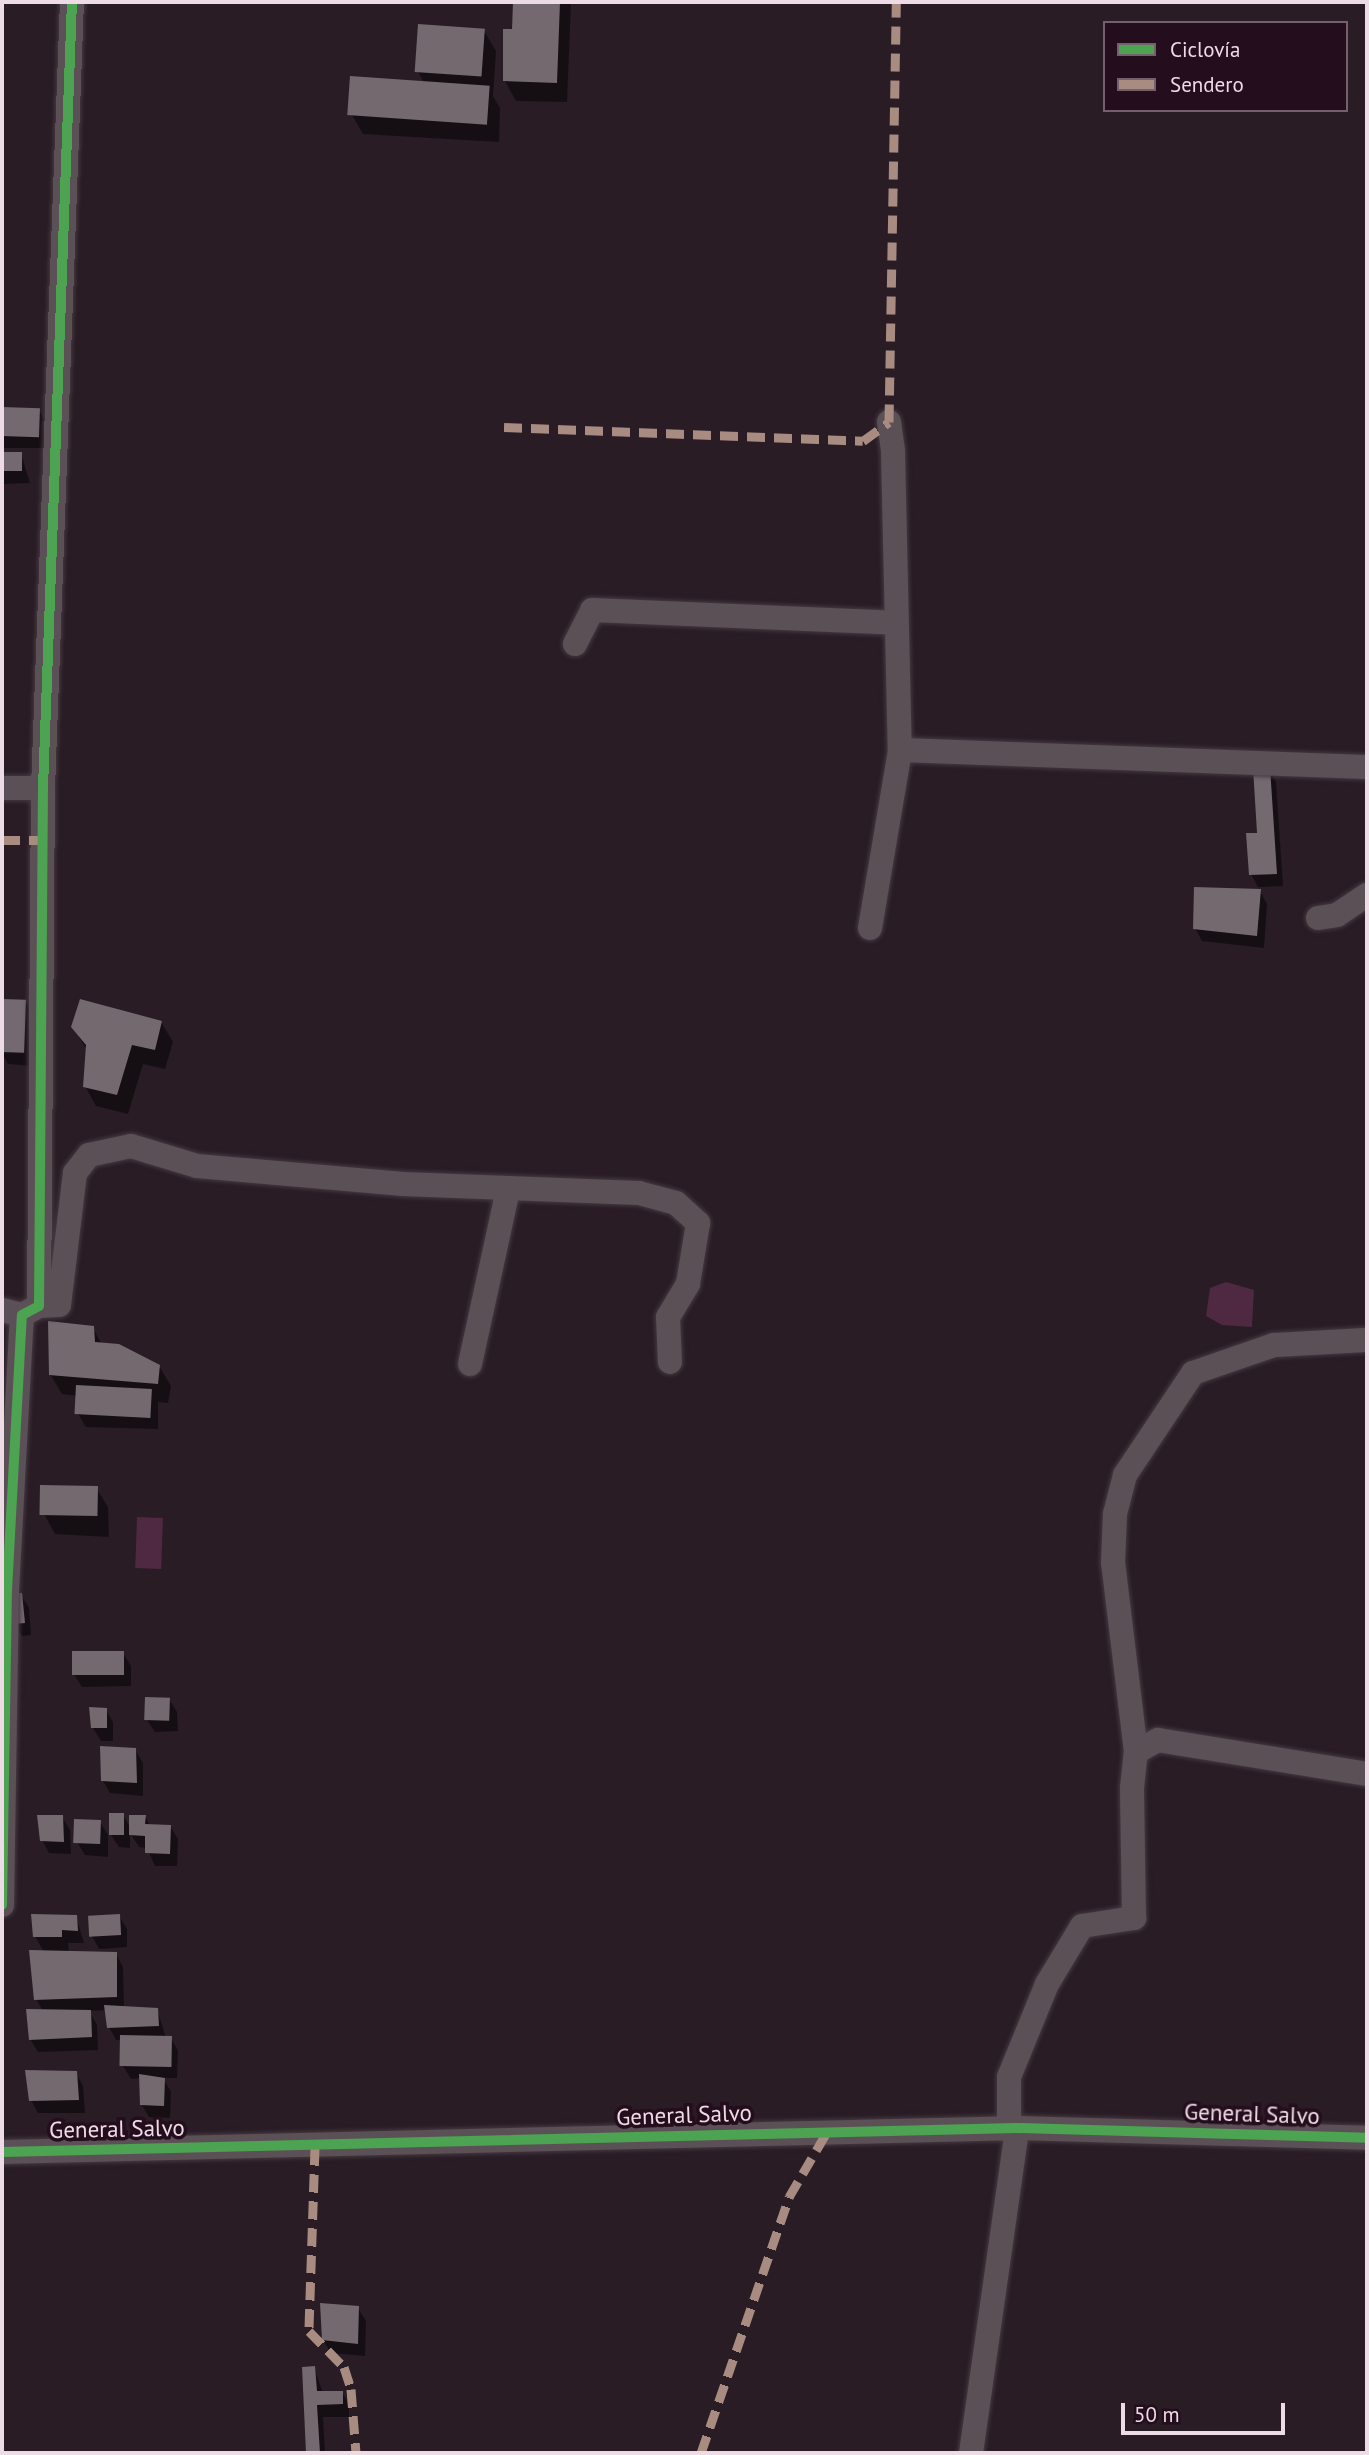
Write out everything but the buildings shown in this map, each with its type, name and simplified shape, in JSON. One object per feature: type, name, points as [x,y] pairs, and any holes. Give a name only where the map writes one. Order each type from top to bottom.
[{"type":"street","points":[[2,1905],[8,1590],[43,788],[72,2]]},
{"type":"street","points":[[870,928],[900,750],[893,452],[889,422]]},
{"type":"street","points":[[575,644],[592,610],[896,623]]},
{"type":"street","points":[[900,750],[1367,767]]},
{"type":"street","points":[[2,788],[43,788]]},
{"type":"street","points":[[1318,918],[1337,915],[1367,895]]},
{"type":"street","points":[[21,1310],[59,1305],[75,1173],[89,1155],[131,1146],[197,1166],[508,1189],[639,1193],[676,1203],[698,1223],[688,1284],[668,1317],[670,1362]]},
{"type":"street","points":[[470,1364],[508,1189]]},
{"type":"street","points":[[971,2453],[1013,2128],[1009,2077],[1047,1983],[1082,1927],[1134,1918],[1132,1788],[1136,1752],[1113,1563],[1115,1514],[1125,1475],[1192,1373],[1274,1345],[1367,1340]]},
{"type":"street","points":[[1136,1752],[1157,1740],[1367,1774]]},
{"type":"street","name":"General Salvo","points":[[2,2152],[1013,2128],[1367,2138]]},
{"type":"shaded area","points":[[1226,1282],[1254,1290],[1252,1327],[1222,1325],[1206,1316],[1210,1288]]},
{"type":"shaded area","points":[[137,1517],[163,1518],[161,1569],[135,1568]]},
{"type":"marked path","points":[[504,427],[863,441],[889,422],[896,2]]},
{"type":"marked path","points":[[2,840],[45,840]]},
{"type":"marked path","points":[[701,2453],[789,2197],[827,2132]]},
{"type":"marked path","points":[[315,2147],[309,2331],[344,2367],[351,2389],[356,2453]]},
{"type":"cycle path","points":[[2,1905],[7,1590],[22,1315],[39,1306],[43,788],[72,2]]},
{"type":"cycle path","points":[[2,2152],[1017,2128],[1367,2138]]}]
